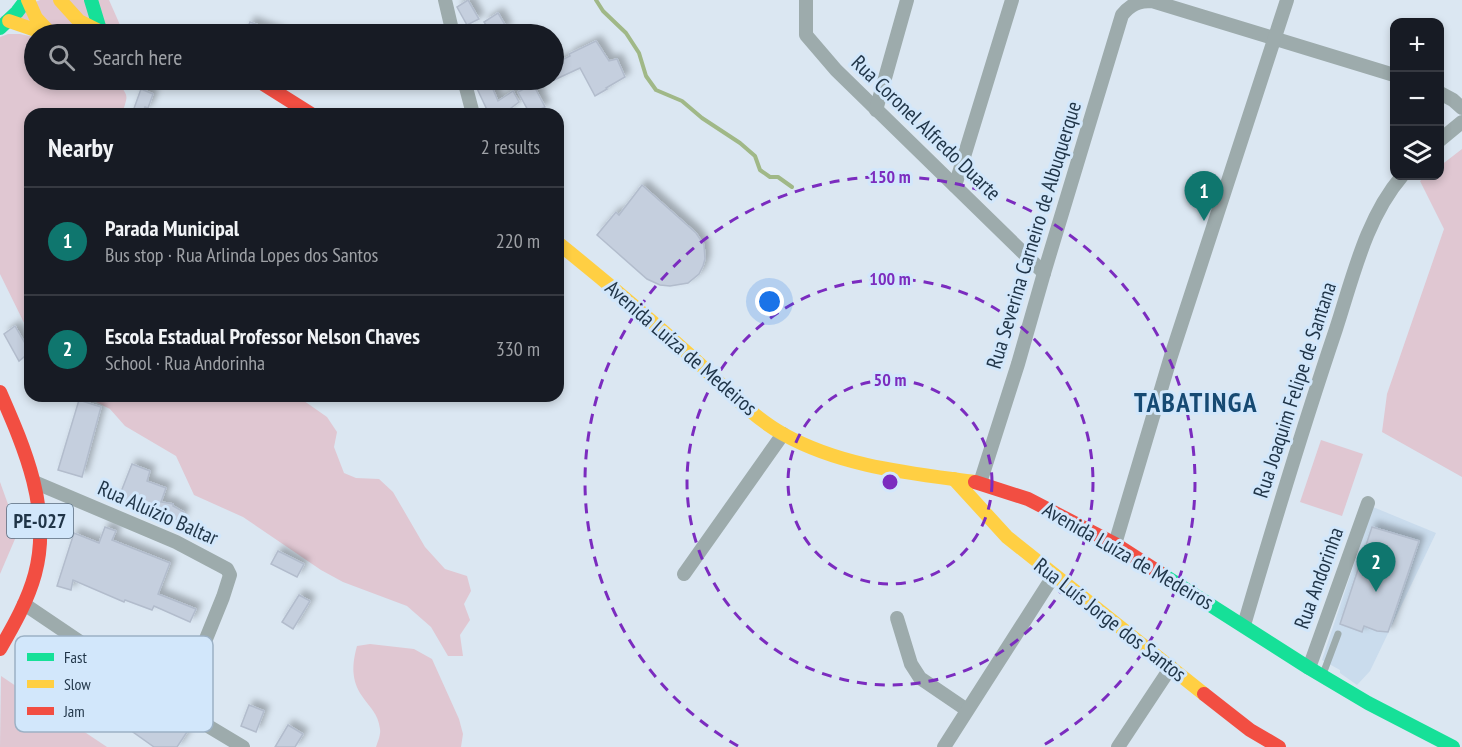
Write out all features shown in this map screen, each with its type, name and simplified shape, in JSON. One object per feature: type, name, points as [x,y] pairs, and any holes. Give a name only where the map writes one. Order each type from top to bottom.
[{"type":"street","points":[[2,18],[26,0],[41,24]]},
{"type":"street","points":[[60,0],[71,16],[82,24]]},
{"type":"street","points":[[91,0],[99,24]]},
{"type":"street","points":[[445,0],[451,24]]},
{"type":"street","name":"Rua Coronel Alfredo Duarte","points":[[806,0],[806,35],[836,70],[1044,273]]},
{"type":"street","points":[[876,110],[907,0]]},
{"type":"street","points":[[955,186],[1012,0]]},
{"type":"street","points":[[1115,544],[1171,356],[1287,0]]},
{"type":"street","name":"Rua Severina Carneiro de Albuquerque","points":[[980,483],[1018,364],[1122,15],[1134,4],[1152,2],[1273,39]]},
{"type":"street","points":[[2,18],[24,25]]},
{"type":"street","points":[[1273,39],[1390,74]]},
{"type":"street","points":[[273,90],[301,108]]},
{"type":"street","points":[[467,90],[471,108]]},
{"type":"street","points":[[1444,95],[1462,108]]},
{"type":"street","points":[[1444,137],[1462,122]]},
{"type":"street","name":"Rua Joaquim Felipe de Santana","points":[[1244,625],[1298,444],[1369,231],[1399,180]]},
{"type":"street","name":"Avenida Luíza de Medeiros","points":[[564,248],[639,309],[760,418],[783,434],[828,454],[881,469],[980,483],[1028,499],[1115,544],[1322,676],[1368,703],[1453,747]]},
{"type":"street","name":"PE-027","points":[[0,392],[34,482],[40,515],[41,543],[36,572],[24,604],[0,649]]},
{"type":"street","points":[[684,574],[783,434]]},
{"type":"street","name":"Rua Luís Jorge dos Santos","points":[[954,479],[1007,537],[1053,575],[1235,718],[1279,747]]},
{"type":"street","name":"Rua Aluízio Baltar","points":[[34,482],[176,542],[226,569],[230,575],[207,636]]},
{"type":"street","name":"Rua Andorinha","points":[[1309,668],[1368,503]]},
{"type":"street","points":[[944,747],[1053,575]]},
{"type":"street","points":[[24,604],[71,636]]},
{"type":"street","points":[[897,618],[911,664],[920,678],[967,710]]},
{"type":"street","points":[[1118,747],[1171,667]]},
{"type":"street","points":[[213,729],[243,747]]},
{"type":"lane","points":[[1322,676],[1338,634]]},
{"type":"shaded area","points":[[40,0],[109,0],[120,24],[24,26],[0,17]]},
{"type":"shaded area","points":[[8,34],[24,35],[24,90],[123,90],[126,96],[124,108],[24,108],[24,323],[0,274],[0,37]]},
{"type":"shaded area","points":[[1462,149],[1462,477],[1382,432],[1387,394],[1444,229],[1420,181],[1444,180],[1444,163]]},
{"type":"shaded area","points":[[96,402],[306,402],[327,417],[337,432],[334,447],[344,473],[356,478],[379,479],[393,492],[425,547],[445,569],[467,576],[471,591],[464,604],[470,620],[460,635],[463,656],[448,656],[431,627],[407,606],[343,582],[321,570],[243,517],[194,495],[176,456],[125,426],[110,409]]},
{"type":"shaded area","points":[[1321,440],[1363,454],[1342,516],[1300,502]]},
{"type":"shaded area","points":[[0,482],[18,532],[0,574]]},
{"type":"shaded area","points":[[1373,507],[1436,533],[1370,671],[1357,685],[1340,673],[1340,670],[1322,660]]},
{"type":"shaded area","points":[[370,644],[414,649],[432,659],[459,719],[463,734],[461,747],[376,747],[380,733],[379,723],[358,690],[354,672],[357,646]]},
{"type":"shaded area","points":[[1,676],[15,685],[15,732],[85,732],[107,747],[0,747]]},
{"type":"building","points":[[468,0],[479,19],[466,24],[457,7]]},
{"type":"building","points":[[498,13],[505,24],[485,24],[484,22]]},
{"type":"building","points":[[596,41],[609,61],[617,59],[625,77],[595,96],[580,68],[564,75],[564,59],[570,56],[569,54]]},
{"type":"building","points":[[141,90],[153,94],[148,108],[134,108]]},
{"type":"building","points":[[478,90],[493,90],[498,101],[513,91],[519,102],[511,108],[486,108]]},
{"type":"building","points":[[536,90],[545,107],[527,108],[518,92]]},
{"type":"building","points":[[642,185],[696,233],[704,245],[703,266],[699,274],[688,283],[670,286],[660,285],[647,279],[597,235],[616,212],[619,215]]},
{"type":"building","points":[[15,326],[24,342],[24,357],[19,361],[4,334]]},
{"type":"building","points":[[78,402],[101,407],[82,477],[58,470]]},
{"type":"building","points":[[132,464],[150,471],[147,481],[166,488],[161,502],[173,504],[184,512],[180,521],[158,512],[117,502]]},
{"type":"building","points":[[105,527],[116,531],[112,540],[170,563],[158,594],[196,609],[190,622],[154,606],[152,610],[125,600],[124,602],[73,580],[71,590],[57,586],[74,533],[99,543]]},
{"type":"building","points":[[1372,527],[1419,541],[1388,632],[1364,626],[1362,632],[1340,624]]},
{"type":"building","points":[[278,551],[304,564],[297,577],[271,564]]},
{"type":"building","points":[[299,595],[310,601],[293,629],[282,622]]},
{"type":"building","points":[[249,705],[264,711],[256,732],[241,726]]},
{"type":"building","points":[[288,725],[303,734],[295,747],[275,747]]},
{"type":"building","points":[[133,732],[187,732],[177,747],[154,747]]},
{"type":"waterway","points":[[596,0],[603,11],[626,33],[639,53],[646,76],[656,90],[682,101],[755,156],[760,170],[770,177],[778,177],[792,187]]},
{"type":"traffic: fast","points":[[0,28],[26,0]]},
{"type":"traffic: fast","points":[[91,0],[98,24]]},
{"type":"traffic: fast","points":[[1160,573],[1309,668],[1368,703],[1453,747]]},
{"type":"traffic: slow","points":[[28,0],[36,18],[42,24]]},
{"type":"traffic: slow","points":[[60,0],[79,21],[85,24]]},
{"type":"traffic: slow","points":[[9,21],[24,26]]},
{"type":"traffic: slow","points":[[564,248],[660,328],[747,408],[783,434],[829,454],[853,461],[901,472],[975,482]]},
{"type":"traffic: slow","points":[[954,479],[1007,537],[1204,694]]},
{"type":"traffic: jam","points":[[273,90],[301,108]]},
{"type":"traffic: jam","points":[[0,392],[27,458],[38,504],[40,527],[39,550],[32,584],[0,649]]},
{"type":"traffic: jam","points":[[975,482],[1028,499],[1115,544],[1160,573]]},
{"type":"traffic: jam","points":[[1204,694],[1250,730],[1279,747]]},
{"type":"place","name":"Parada Municipal","points":[[1204,221]]},
{"type":"place","name":"Escola Estadual Professor Nelson Chaves","points":[[1376,592]]},
{"type":"district","name":"TABATINGA","points":[[1196,403]]}]
